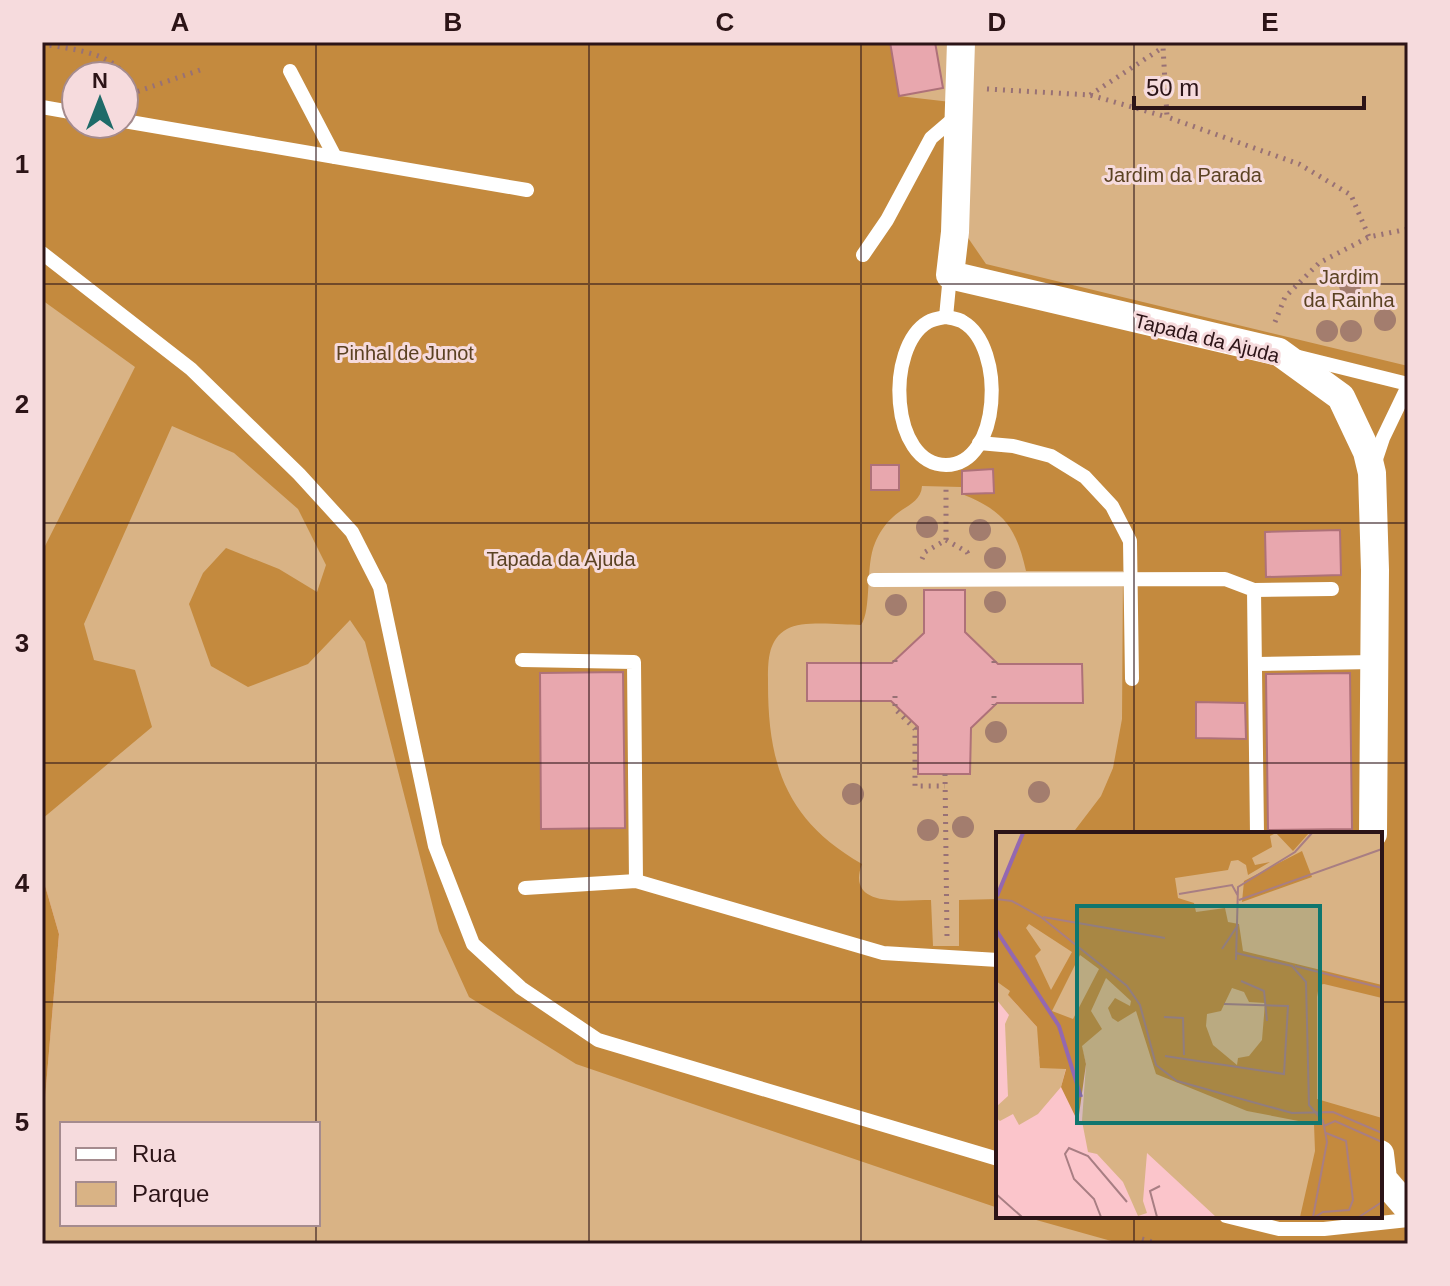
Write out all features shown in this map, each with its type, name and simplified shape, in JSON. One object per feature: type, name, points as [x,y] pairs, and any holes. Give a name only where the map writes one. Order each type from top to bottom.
[{"type":"street","points":[[950,275],[955,232],[961,42]]},
{"type":"street","name":"Tapada da Ajuda","points":[[950,275],[1271,350],[1341,397],[1367,452],[1372,473],[1373,832]]},
{"type":"street","points":[[1382,1171],[1383,1179],[1408,1208]]},
{"type":"lane","points":[[290,71],[335,157]]},
{"type":"lane","points":[[863,255],[887,220],[931,138],[959,114]]},
{"type":"lane","points":[[140,124],[527,190]]},
{"type":"lane","points":[[42,253],[191,369],[299,474],[352,532],[380,587],[435,846],[473,944],[521,988],[598,1040],[996,1158]]},
{"type":"lane","points":[[946,317],[950,275]]},
{"type":"lane","points":[[946,317],[964,322],[979,339],[990,363],[993,391],[990,419],[979,443],[964,459],[946,465],[927,459],[912,443],[902,419],[898,391],[902,363],[912,339],[927,322],[946,317]]},
{"type":"lane","points":[[1271,350],[1408,385],[1383,438],[1372,473]]},
{"type":"lane","points":[[979,443],[1013,446],[1051,456],[1085,477],[1112,506],[1130,541],[1132,679]]},
{"type":"lane","points":[[874,580],[1225,579],[1254,590],[1332,589]]},
{"type":"lane","points":[[1254,590],[1257,832]]},
{"type":"lane","points":[[522,660],[634,662],[636,881]]},
{"type":"lane","points":[[1257,664],[1374,662]]},
{"type":"lane","points":[[525,888],[636,881],[883,953],[996,960]]},
{"type":"lane","points":[[1234,1218],[1279,1229],[1324,1229],[1408,1220]]},
{"type":"path","points":[[42,44],[102,55],[108,60]]},
{"type":"path","points":[[1090,95],[1165,45]]},
{"type":"path","points":[[1165,45],[1167,117]]},
{"type":"path","points":[[140,91],[203,69]]},
{"type":"path","points":[[994,89],[1090,95],[1167,117],[1299,164],[1351,195],[1369,237]]},
{"type":"path","points":[[1271,350],[1285,297],[1319,263],[1369,237],[1408,229]]},
{"type":"path","points":[[918,580],[925,552],[946,540],[946,465]]},
{"type":"path","points":[[895,660],[895,668]]},
{"type":"path","points":[[994,661],[994,669]]},
{"type":"path","points":[[895,696],[895,709],[915,729],[915,786],[945,786]]},
{"type":"path","points":[[994,696],[994,705]]},
{"type":"path","points":[[945,774],[947,956]]},
{"type":"path","points":[[1142,1239],[1159,1244]]},
{"type":"green space","name":"Tapada da Ajuda","points":[[42,42],[1408,42],[1408,1244],[42,1244],[42,1134],[59,934],[42,875]]},
{"type":"green space","name":"Tapada da Ajuda","points":[[42,42],[890,42],[899,96],[968,104],[964,232],[986,264],[1408,366],[1408,1244],[1122,1244],[1029,1218],[1382,1218],[1382,832],[1074,832],[1101,796],[1113,768],[1122,719],[1123,571],[1026,571],[1018,543],[1006,522],[988,507],[962,494],[961,487],[922,486],[919,496],[882,529],[872,552],[866,609],[861,625],[802,625],[780,634],[772,646],[769,660],[769,714],[778,766],[787,789],[799,810],[816,829],[862,864],[859,878],[862,889],[880,899],[931,900],[933,946],[959,946],[959,900],[996,899],[996,1207],[576,1064],[469,997],[439,931],[365,642],[350,620],[308,664],[248,687],[211,666],[189,604],[203,573],[226,548],[279,569],[317,592],[326,565],[298,509],[234,453],[172,426],[84,624],[94,660],[135,670],[152,727],[42,819],[42,552],[135,367],[42,300]]},
{"type":"green space","points":[[42,875],[59,934],[42,1134]]},
{"type":"building","points":[[890,42],[935,42],[943,88],[899,96]]},
{"type":"building","points":[[871,465],[899,465],[899,490],[871,490]]},
{"type":"building","points":[[993,469],[994,493],[962,494],[962,471]]},
{"type":"building","points":[[1340,530],[1341,575],[1266,577],[1265,532]]},
{"type":"building","points":[[924,590],[965,590],[965,632],[998,664],[1082,664],[1083,703],[997,703],[971,728],[970,774],[918,774],[918,727],[891,701],[807,701],[807,663],[892,663],[924,633]]},
{"type":"building","points":[[623,672],[625,828],[541,829],[540,673]]},
{"type":"building","points":[[1350,673],[1352,829],[1268,830],[1266,674]]},
{"type":"building","points":[[1196,702],[1245,703],[1246,739],[1196,738]]},
{"type":"park label","name":"Jardim da Parada","points":[[1183,175]]},
{"type":"park label","name":"Jardim da Rainha","points":[[1349,288]]},
{"type":"park label","name":"Pinhal de Junot","points":[[405,353]]}]
